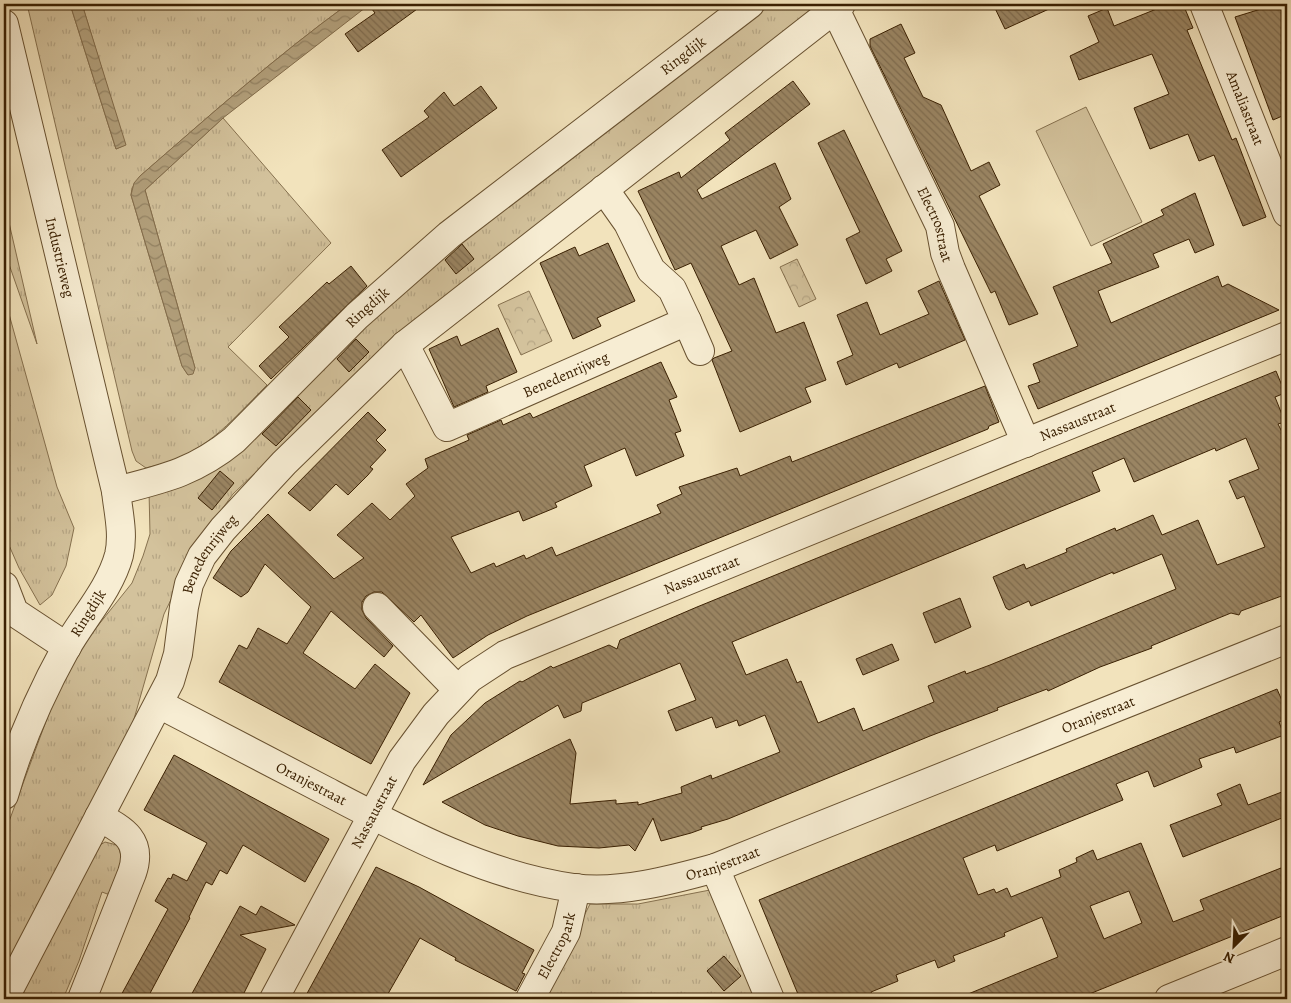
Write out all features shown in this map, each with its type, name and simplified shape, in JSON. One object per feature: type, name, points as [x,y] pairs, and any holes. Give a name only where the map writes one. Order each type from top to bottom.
[{"type":"street","name":"Ringdijk","points":[[4,795],[14,760],[38,702],[67,647],[102,590],[120,553],[121,528],[116,490],[184,473],[213,458],[234,440],[357,316],[449,235],[750,4]]},
{"type":"street","name":"Amaliastraat","points":[[1204,4],[1287,213]]},
{"type":"street","name":"Benedenrijweg","points":[[4,999],[159,704],[170,680],[178,654],[189,584],[202,556],[223,529],[284,463],[404,345],[838,6]]},
{"type":"street","name":"Electrostraat","points":[[838,6],[940,226],[945,253],[951,269],[1026,443]]},
{"type":"street","name":"Industrieweg","points":[[4,24],[116,490]]},
{"type":"street","points":[[604,189],[628,223],[651,270],[672,289],[700,351]]},
{"type":"street","name":"Benedenrijweg","points":[[404,345],[446,427],[687,321]]},
{"type":"street","name":"Nassaustraat","points":[[274,999],[402,760],[436,714],[470,678],[505,656],[1287,336]]},
{"type":"street","name":"Ringdijk","points":[[4,586],[14,612],[67,647]]},
{"type":"street","points":[[377,607],[458,690]]},
{"type":"street","name":"Oranjestraat","points":[[159,704],[373,816],[467,859],[527,879],[576,888],[625,888],[674,880],[715,868],[1287,639]]},
{"type":"street","points":[[82,999],[136,859],[135,850],[127,833],[99,817]]},
{"type":"street","points":[[715,868],[770,999]]},
{"type":"street","name":"Electropark","points":[[530,999],[566,932],[576,888]]},
{"type":"street","points":[[1182,997],[1287,951]]},
{"type":"green space","points":[[27,4],[70,4],[116,149],[125,145],[82,4],[348,4],[242,88],[140,176],[132,188],[131,195],[182,366],[188,375],[195,368],[145,190],[223,118],[331,243],[228,347],[267,385],[226,426],[199,447],[184,455],[146,468],[136,461],[132,451]]},
{"type":"green space","points":[[763,4],[827,4],[302,428],[233,494],[201,538],[164,614],[128,740],[4,983],[4,835],[52,705],[84,643],[132,583],[150,534],[149,490],[185,482],[418,275]]},
{"type":"green space","points":[[1086,107],[1142,222],[1091,246],[1036,131]]},
{"type":"green space","points":[[4,201],[37,344],[4,250]]},
{"type":"green space","points":[[797,259],[816,299],[799,307],[780,267]]},
{"type":"green space","points":[[529,291],[552,341],[521,355],[498,305]]},
{"type":"green space","points":[[4,296],[57,487],[74,528],[66,566],[52,595],[40,605],[19,568],[4,534]]},
{"type":"green space","points":[[105,842],[117,845],[120,851],[119,870],[110,895],[102,892],[79,961],[63,999],[18,999],[100,845]]},
{"type":"green space","points":[[710,890],[758,999],[542,999],[590,904],[638,904]]},
{"type":"water","points":[[70,4],[82,4],[126,145],[116,149]]},
{"type":"water","points":[[348,4],[370,4],[223,118],[145,190],[195,368],[193,374],[188,375],[182,366],[131,195],[134,183],[242,88]]},
{"type":"building","points":[[368,4],[424,4],[358,52],[345,34],[375,13]]},
{"type":"building","points":[[993,4],[1060,4],[1005,29]]},
{"type":"building","points":[[1169,4],[1183,4],[1193,28],[1187,30],[1232,140],[1236,138],[1266,217],[1243,226],[1214,155],[1199,161],[1188,134],[1150,149],[1134,108],[1169,94],[1152,54],[1079,80],[1070,56],[1099,42],[1088,16],[1107,8],[1114,26]]},
{"type":"building","points":[[1277,4],[1287,4],[1287,114],[1273,120],[1235,17]]},
{"type":"building","points":[[901,24],[915,53],[904,58],[923,97],[941,105],[971,171],[989,162],[1000,185],[979,196],[1038,314],[1009,325],[995,291],[991,293],[870,46],[870,39]]},
{"type":"building","points":[[793,81],[810,104],[697,190],[702,199],[775,163],[791,199],[779,207],[798,245],[770,259],[756,230],[721,246],[739,285],[754,278],[776,333],[804,322],[826,380],[805,388],[811,402],[740,432],[712,360],[732,351],[691,263],[675,270],[638,191],[679,172],[681,178],[730,140],[725,133]]},
{"type":"building","points":[[481,86],[497,108],[401,177],[382,150],[429,117],[424,111],[444,92],[454,106]]},
{"type":"building","points":[[844,130],[902,251],[886,259],[892,271],[866,284],[846,239],[860,232],[818,143]]},
{"type":"building","points":[[1195,193],[1214,245],[1195,253],[1189,239],[1153,254],[1159,267],[1098,291],[1111,323],[1218,276],[1222,287],[1228,284],[1279,310],[1038,409],[1028,386],[1040,382],[1033,364],[1078,346],[1053,287],[1112,263],[1103,244],[1164,215],[1161,210]]},
{"type":"building","points":[[608,243],[635,301],[597,318],[601,326],[573,339],[540,263],[575,247],[579,256]]},
{"type":"building","points":[[462,244],[474,259],[456,274],[445,260]]},
{"type":"building","points":[[351,266],[367,286],[271,379],[259,366],[289,337],[279,327],[327,282],[329,284]]},
{"type":"building","points":[[939,281],[965,340],[899,368],[897,363],[846,385],[837,362],[853,355],[837,315],[867,302],[880,335],[929,314],[918,291]]},
{"type":"building","points":[[498,328],[517,372],[486,386],[488,392],[454,407],[429,349],[457,336],[461,346]]},
{"type":"building","points":[[356,339],[369,352],[349,372],[337,359]]},
{"type":"building","points":[[661,362],[677,397],[669,400],[681,431],[675,433],[684,456],[636,476],[625,448],[584,466],[592,486],[555,503],[557,507],[523,521],[519,511],[451,537],[471,573],[494,563],[496,567],[524,555],[526,559],[552,547],[556,556],[661,513],[657,505],[682,494],[679,487],[737,468],[740,476],[790,456],[792,462],[985,386],[999,422],[989,426],[988,429],[527,616],[488,635],[453,658],[421,615],[414,622],[382,592],[374,592],[366,596],[362,602],[362,610],[366,618],[393,646],[384,657],[331,611],[303,653],[355,689],[375,664],[410,693],[371,764],[219,682],[239,645],[247,649],[258,628],[287,644],[311,607],[265,564],[248,592],[241,597],[213,578],[231,551],[268,514],[334,579],[364,558],[337,535],[372,503],[390,520],[415,496],[406,484],[428,468],[425,459],[469,440],[467,435],[501,420],[503,425],[530,413],[533,418]]},
{"type":"building","points":[[1276,371],[1285,393],[1275,397],[1285,422],[1278,424],[1287,442],[1287,594],[1241,611],[1239,615],[1231,613],[1151,646],[1152,648],[1100,667],[1048,691],[1047,689],[997,708],[998,710],[728,819],[701,827],[702,829],[691,833],[661,841],[653,818],[635,851],[629,845],[599,848],[558,846],[518,836],[485,825],[442,802],[570,739],[576,753],[570,804],[616,800],[616,804],[638,802],[638,805],[682,793],[681,787],[711,775],[712,779],[780,752],[765,715],[739,726],[737,720],[716,728],[712,717],[676,731],[668,711],[696,700],[680,663],[582,703],[581,711],[564,718],[558,705],[423,785],[451,735],[485,703],[520,681],[522,682],[551,666],[553,668],[609,645],[617,649],[620,640]],"holes":[[[1246,438],[1259,469],[1229,481],[1237,499],[1244,496],[1265,547],[1217,565],[1198,520],[1162,535],[1153,515],[1116,531],[1115,528],[1066,549],[1067,552],[1026,569],[1024,564],[993,577],[1006,608],[1009,610],[1029,601],[1031,606],[1162,554],[1176,589],[990,665],[966,674],[965,671],[928,686],[934,702],[863,731],[854,708],[818,723],[801,681],[797,683],[787,659],[746,675],[732,642],[1100,491],[1092,472],[1124,458],[1134,482],[1215,448],[1216,451]]]},
{"type":"building","points":[[298,397],[311,410],[276,446],[262,434]]},
{"type":"building","points":[[368,412],[386,430],[376,440],[386,450],[370,467],[373,469],[368,475],[348,495],[336,484],[310,511],[288,493]]},
{"type":"building","points":[[220,471],[234,483],[212,510],[198,498]]},
{"type":"building","points":[[960,598],[971,627],[935,643],[923,613]]},
{"type":"building","points":[[892,644],[899,660],[863,675],[856,659]]},
{"type":"building","points":[[1277,689],[1287,712],[1287,718],[1279,722],[1284,735],[1236,753],[1234,747],[1199,759],[1202,767],[1154,787],[1148,771],[1116,784],[1123,800],[997,851],[995,845],[963,858],[978,895],[994,889],[996,893],[1007,888],[1011,897],[1061,877],[1059,870],[1077,862],[1076,858],[1093,850],[1097,860],[1141,843],[1173,922],[1204,910],[1200,900],[1281,868],[1287,882],[1287,914],[1077,999],[956,999],[1058,957],[1042,917],[1004,933],[1005,936],[953,956],[955,961],[938,968],[935,960],[896,975],[898,981],[871,992],[874,999],[800,999],[759,900]],"holes":[[[1129,891],[1142,923],[1104,939],[1090,906]]]},
{"type":"building","points":[[174,755],[329,839],[305,882],[243,845],[227,874],[220,870],[212,885],[206,882],[190,918],[147,999],[119,999],[168,909],[155,901],[168,878],[171,879],[173,874],[187,881],[207,843],[144,810]]},
{"type":"building","points":[[1240,784],[1248,805],[1287,790],[1287,816],[1183,857],[1170,825],[1222,805],[1217,794]]},
{"type":"building","points":[[376,867],[419,887],[534,950],[522,973],[525,974],[516,991],[455,960],[456,958],[420,938],[385,999],[304,999]]},
{"type":"building","points":[[240,906],[256,915],[261,906],[295,925],[240,935],[266,949],[241,999],[189,999]]},
{"type":"building","points":[[724,956],[741,976],[724,991],[707,971]]}]
